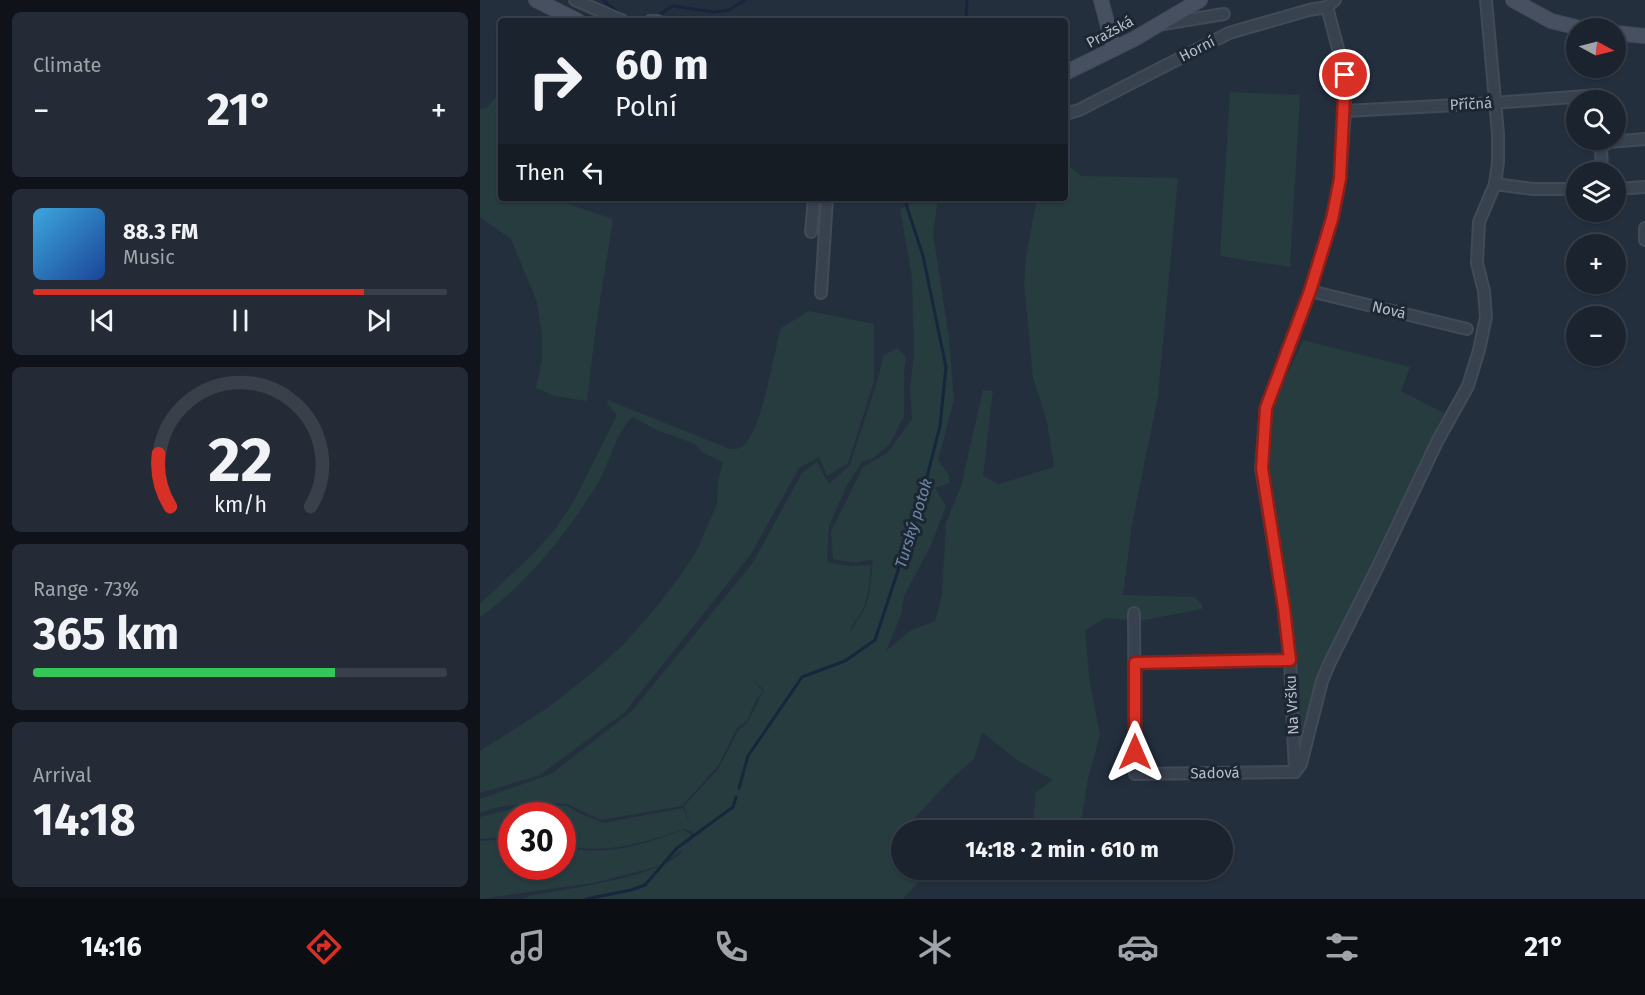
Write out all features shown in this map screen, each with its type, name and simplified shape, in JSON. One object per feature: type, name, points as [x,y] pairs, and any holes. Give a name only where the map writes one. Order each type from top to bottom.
[{"type":"main road","points":[[536,0],[572,18]]},
{"type":"main road","points":[[1101,0],[1114,49]]},
{"type":"main road","name":"Pražská","points":[[1068,72],[1114,49],[1200,0]]},
{"type":"main road","points":[[1513,0],[1551,21],[1566,25]]},
{"type":"main road","points":[[1626,34],[1645,36]]},
{"type":"street","points":[[575,0],[615,18]]},
{"type":"street","points":[[1295,772],[1301,764],[1322,681],[1342,635],[1378,566],[1438,440],[1468,386],[1486,317],[1484,291],[1477,262],[1479,222],[1495,184],[1498,134],[1486,0]]},
{"type":"street","name":"Na Vršku","points":[[1295,772],[1290,660],[1262,468],[1266,408],[1310,291],[1332,219],[1340,179],[1345,111],[1343,64],[1331,3]]},
{"type":"street","name":"Horní","points":[[1068,113],[1079,110],[1229,33],[1331,3]]},
{"type":"street","points":[[1159,24],[1224,14]]},
{"type":"street","name":"Příčná","points":[[1345,111],[1566,97]]},
{"type":"street","points":[[1601,162],[1600,147],[1609,142],[1645,139]]},
{"type":"street","points":[[1495,184],[1533,189],[1566,189]]},
{"type":"street","points":[[1626,188],[1645,187]]},
{"type":"street","points":[[811,232],[814,201]]},
{"type":"street","points":[[821,293],[827,201]]},
{"type":"street","points":[[1645,228],[1645,240]]},
{"type":"street","name":"Nová","points":[[1310,291],[1467,329]]},
{"type":"street","points":[[1134,613],[1135,663],[1290,660]]},
{"type":"street","name":"Sadová","points":[[1135,663],[1135,774],[1295,772]]},
{"type":"green space","points":[[1230,92],[1300,95],[1290,267],[1220,256]]},
{"type":"green space","points":[[498,94],[498,201],[570,201],[568,204],[613,219],[587,401],[554,396],[536,388],[542,359],[542,335],[537,302],[511,239],[480,217],[480,109],[487,108]]},
{"type":"green space","points":[[1068,165],[1081,176],[1178,178],[1158,396],[1132,525],[1123,595],[1195,597],[1202,604],[1202,609],[1139,621],[1105,618],[1085,630],[1089,677],[1100,735],[1088,778],[1082,820],[1033,820],[1036,792],[1053,780],[1017,760],[982,732],[974,759],[951,779],[913,820],[891,820],[891,880],[919,881],[903,899],[523,899],[613,880],[660,866],[593,883],[480,899],[480,841],[498,840],[498,880],[576,880],[576,849],[595,851],[624,848],[683,830],[691,834],[685,847],[693,835],[692,832],[684,829],[624,846],[594,849],[576,847],[576,811],[604,823],[683,808],[690,823],[684,806],[719,768],[738,731],[748,722],[764,690],[750,677],[763,691],[756,700],[747,721],[737,728],[718,766],[682,806],[601,820],[576,808],[576,802],[498,802],[498,807],[480,813],[480,799],[551,774],[631,712],[752,564],[802,473],[817,462],[829,484],[850,465],[883,356],[897,348],[906,357],[904,416],[890,444],[873,458],[862,462],[847,485],[829,526],[827,562],[849,566],[871,565],[865,604],[850,633],[867,602],[873,559],[855,563],[833,559],[831,532],[863,467],[887,453],[912,419],[910,388],[914,354],[912,277],[900,209],[915,201],[938,201],[933,233],[949,338],[954,400],[938,460],[949,475],[949,483],[935,488],[946,506],[931,545],[904,596],[901,615],[886,651],[910,631],[935,621],[942,595],[946,523],[961,486],[983,390],[993,391],[983,476],[999,484],[1054,467],[1047,422],[1033,377],[1024,285],[1026,257],[1036,201],[1068,201]],"holes":[[[683,849],[674,859],[660,866]]]},
{"type":"green space","points":[[809,311],[874,324],[874,382],[848,463],[827,476],[819,457],[799,468],[751,554],[625,712],[540,775],[480,793],[480,751],[546,709],[624,644],[683,572],[697,550],[717,504],[718,481],[723,462],[703,453],[695,444],[657,430],[632,417],[616,441],[596,486],[572,523],[530,574],[480,617],[480,604],[536,551],[556,528],[574,501],[617,415],[607,404],[608,400],[730,449],[740,448],[750,437],[762,408],[781,328]]},
{"type":"green space","points":[[1303,340],[1410,367],[1401,391],[1444,413],[1322,664],[1301,745],[1297,749],[1285,589],[1269,463],[1271,410]]},
{"type":"green space","points":[[498,812],[498,837],[480,839],[480,817]]},
{"type":"waterway","points":[[603,0],[620,14]]},
{"type":"waterway","points":[[656,17],[672,6],[714,12],[729,10],[745,0]]},
{"type":"waterway","name":"Turský potok","points":[[966,18],[967,0]]},
{"type":"waterway","name":"Turský potok","points":[[739,788],[748,756],[802,677],[845,661],[875,640],[920,504],[940,426],[946,367],[923,256],[905,201]]},
{"type":"waterway","name":"Turský potok","points":[[586,899],[645,885],[677,848],[733,807],[736,797]]},
{"type":"route","points":[[1135,752],[1135,663],[1290,660],[1262,468],[1266,408],[1310,291],[1332,219],[1340,179],[1345,75]]}]
